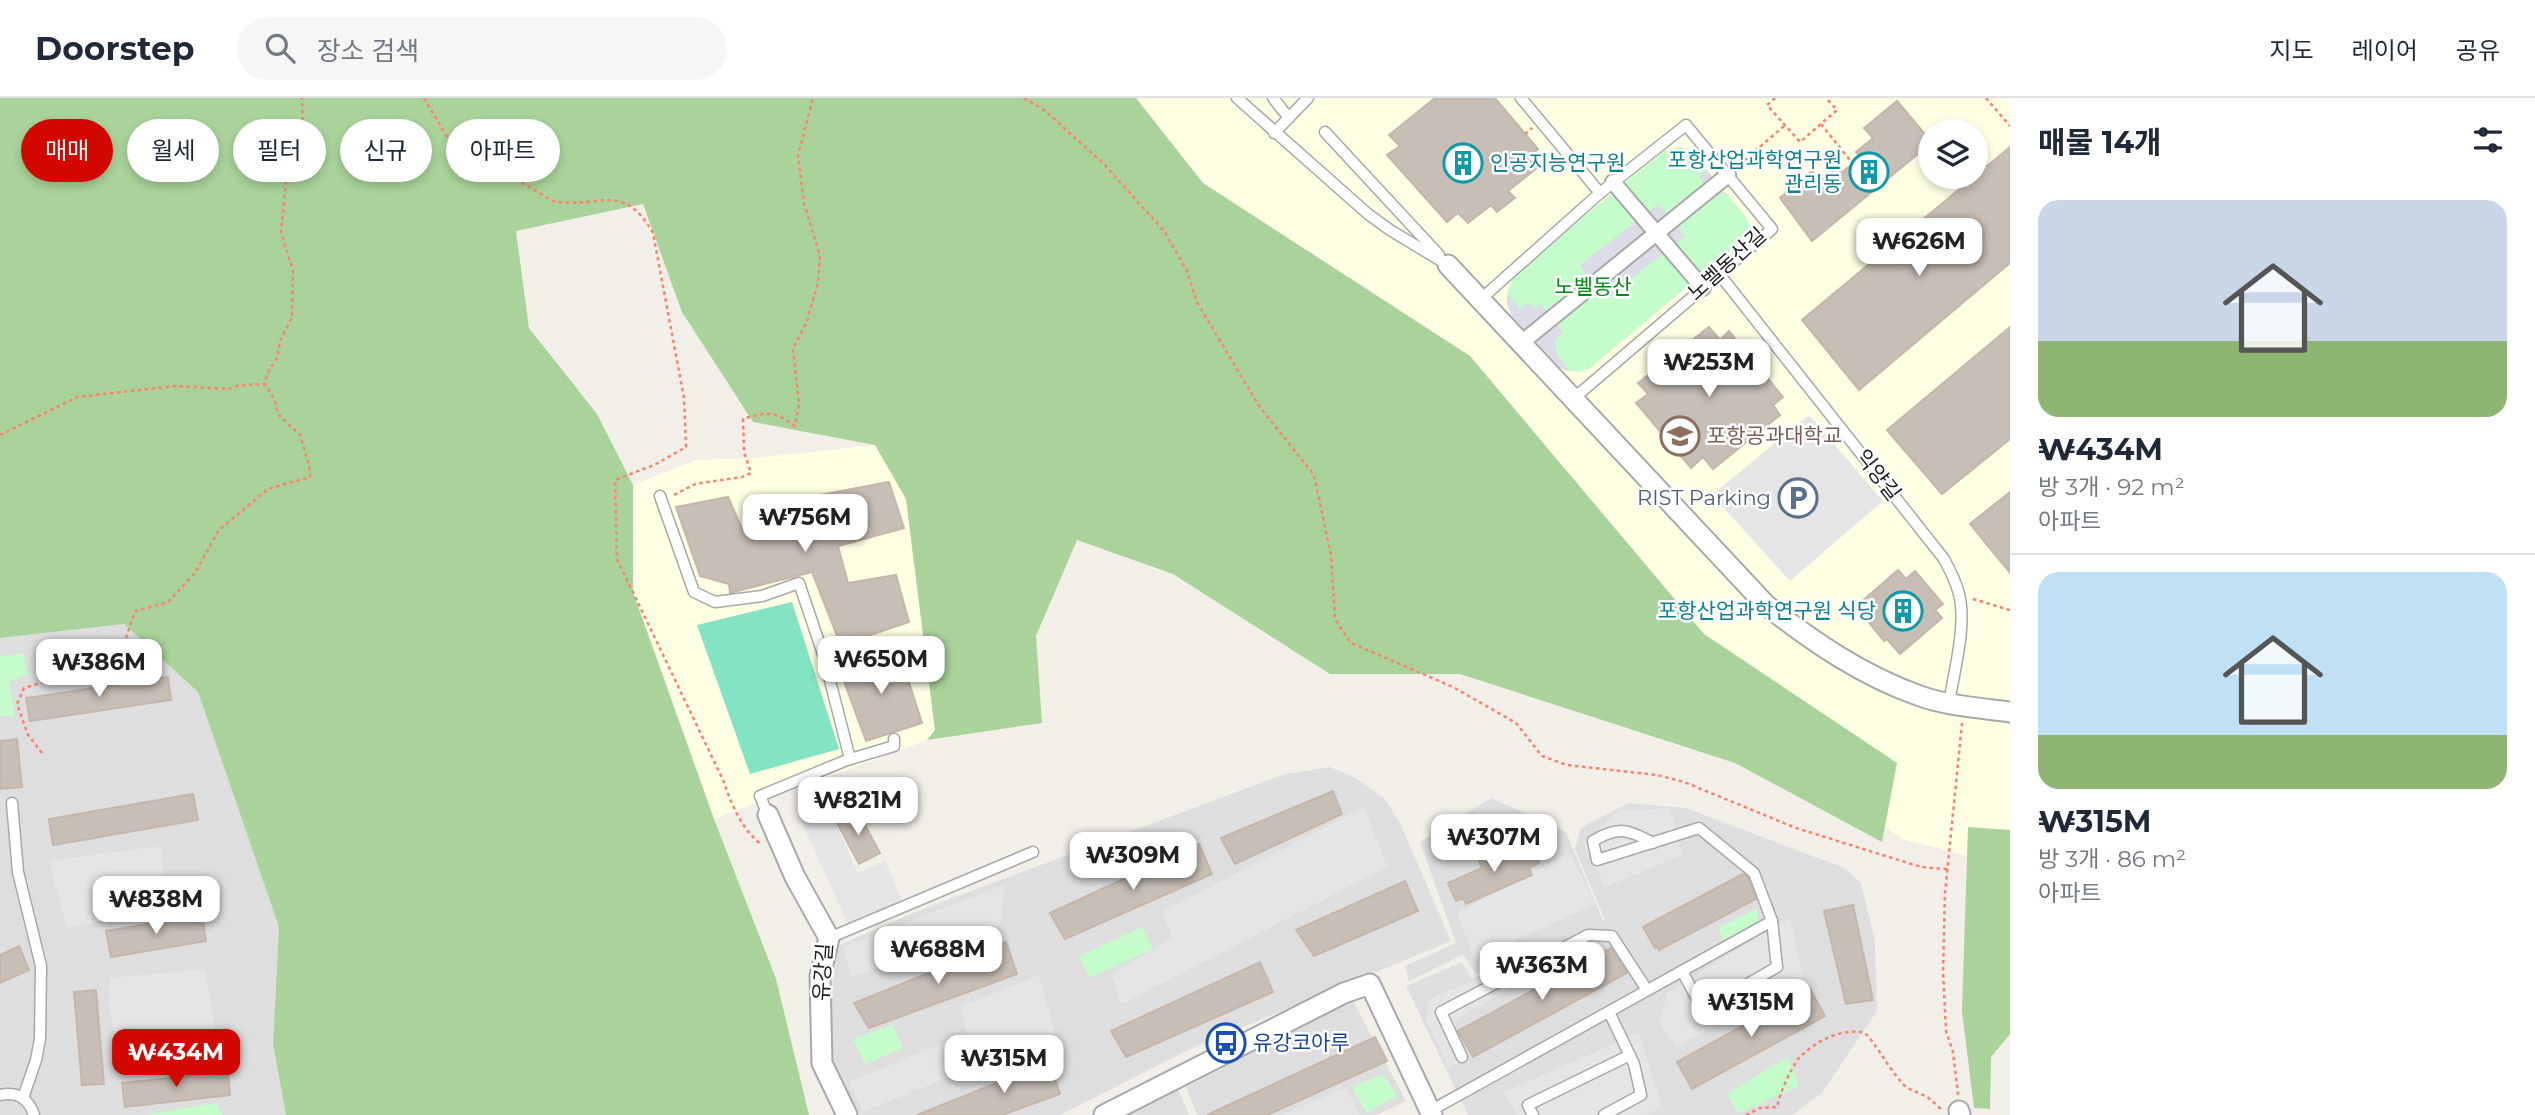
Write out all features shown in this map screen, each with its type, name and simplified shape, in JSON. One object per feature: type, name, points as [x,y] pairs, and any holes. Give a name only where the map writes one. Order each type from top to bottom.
[{"type":"street","points":[[1521,343],[1728,174]]},
{"type":"street","points":[[1613,182],[1703,288]]},
{"type":"street","points":[[1448,265],[1766,605],[1808,637],[1856,667],[1920,696],[2010,712]]},
{"type":"street","name":"유강길","points":[[768,815],[796,877],[829,938],[820,976],[822,1063],[847,1115]]},
{"type":"street","points":[[1104,1115],[1345,993],[1370,984],[1431,1113]]},
{"type":"lane","points":[[1237,98],[1368,214],[1448,265]]},
{"type":"lane","points":[[1273,98],[1289,118]]},
{"type":"lane","points":[[1274,133],[1308,98]]},
{"type":"lane","points":[[1521,98],[1600,193]]},
{"type":"lane","name":"노벨동산길","points":[[1481,299],[1600,193],[1686,125],[1772,229],[1573,399]]},
{"type":"lane","points":[[1325,132],[1448,265]]},
{"type":"lane","name":"익양길","points":[[1720,275],[1944,559],[1959,595],[1956,704]]},
{"type":"lane","points":[[660,499],[694,592],[715,601],[762,596],[799,583],[824,657],[850,759],[894,746],[894,740]]},
{"type":"lane","name":"유강길","points":[[768,815],[760,796],[850,759]]},
{"type":"lane","points":[[12,803],[18,872],[41,966],[40,1040],[23,1098]]},
{"type":"lane","points":[[1653,843],[1632,831],[1610,831],[1593,841],[1597,860],[1653,843],[1699,828],[1754,873],[1772,921],[1777,967],[1703,1010],[1682,971]]},
{"type":"lane","points":[[829,938],[1032,852]]},
{"type":"lane","points":[[1431,1113],[1772,921]]},
{"type":"lane","points":[[1462,1056],[1441,1012],[1588,935],[1612,936],[1647,990]]},
{"type":"lane","points":[[1604,1115],[1641,1095],[1630,1055],[1609,1012]]},
{"type":"lane","points":[[1533,1115],[1528,1105],[1630,1055]]},
{"type":"lane","points":[[0,1095],[15,1094],[23,1098],[30,1104],[34,1115]]},
{"type":"path","points":[[42,753],[28,735],[17,704],[24,688],[122,658],[135,611],[168,602],[195,573],[219,530],[268,489],[310,477],[300,435],[278,414],[275,401],[265,384],[267,374],[277,358],[280,341],[292,317],[293,270],[281,233],[287,168],[303,149],[302,98]]},
{"type":"path","points":[[424,98],[442,132],[465,151],[553,201],[608,198],[620,201],[642,217],[653,233],[684,398],[686,447],[654,465],[615,480],[617,559],[723,780],[731,803],[754,838],[763,845]]},
{"type":"path","points":[[660,499],[695,484],[742,477],[751,473],[744,452],[743,419],[764,412],[782,416],[795,426],[799,404],[793,349],[807,321],[818,282],[820,256],[804,203],[798,156],[813,98]]},
{"type":"path","points":[[1024,98],[1044,110],[1102,162],[1164,231],[1186,271],[1197,302],[1259,406],[1314,475],[1331,555],[1335,619],[1351,643],[1453,687],[1516,723],[1542,756],[1567,765],[1657,775],[1684,782],[1818,835],[1921,867],[1948,869]]},
{"type":"path","points":[[1775,98],[1767,105],[1800,142],[1837,110],[1826,98]]},
{"type":"path","points":[[1986,98],[2010,126]]},
{"type":"path","points":[[1821,124],[1853,164]]},
{"type":"path","points":[[1728,174],[1785,125]]},
{"type":"path","points":[[0,435],[77,397],[176,386],[228,389],[241,385],[265,384]]},
{"type":"path","points":[[1959,595],[2010,610]]},
{"type":"path","points":[[1746,1115],[1763,1107],[1776,1107],[1792,1069],[1801,1056],[1827,1038],[1847,1031],[1865,1033],[1906,1087],[1955,1114],[1958,1085],[1953,1052],[1946,1031],[1943,1001],[1945,893],[1956,704]]},
{"type":"shaded area","name":"포항공과대학교","points":[[984,98],[2010,98],[2010,867],[1902,839],[1661,661]]},
{"type":"shaded area","points":[[1707,170],[1724,191],[1717,197],[1714,194],[1677,226],[1685,236],[1606,299],[1598,288],[1556,323],[1563,332],[1555,340],[1557,355],[1571,372],[1560,368],[1512,317],[1507,304],[1507,293],[1521,309],[1529,302],[1535,309],[1541,304],[1547,311],[1588,277],[1579,266],[1658,204],[1668,214],[1704,183],[1699,176]]},
{"type":"shaded area","name":"RIST Parking","points":[[1809,415],[1883,501],[1790,581],[1712,495]]},
{"type":"shaded area","points":[[875,445],[906,499],[935,730],[927,740],[714,819],[633,592],[633,485],[696,460],[758,458]]},
{"type":"shaded area","points":[[124,624],[198,692],[279,927],[273,1044],[286,1115],[0,1115],[0,638]]},
{"type":"shaded area","points":[[1330,767],[1354,777],[1385,799],[1400,823],[1451,941],[1194,1047],[1060,1115],[860,1115],[831,1055],[833,948],[915,912],[1282,775]]},
{"type":"shaded area","points":[[1491,798],[1566,832],[1603,921],[1605,920],[1575,849],[1581,828],[1628,803],[1686,808],[1844,868],[1861,883],[1875,941],[1877,1011],[1822,1093],[1792,1115],[1468,1115],[1406,986],[1462,962],[1472,979],[1561,939],[1476,974],[1463,955],[1409,981],[1405,966],[1456,943],[1420,842]]},
{"type":"shaded area","points":[[826,802],[858,873],[885,861],[902,900],[848,924],[798,814]]},
{"type":"shaded area","points":[[1364,807],[1387,867],[1122,1004],[1111,974],[1173,938],[1162,912]]},
{"type":"shaded area","points":[[1670,808],[1682,855],[1605,887],[1584,844],[1617,811]]},
{"type":"shaded area","points":[[161,846],[166,909],[67,928],[49,861]]},
{"type":"shaded area","points":[[1570,852],[1595,904],[1474,959],[1457,913]]},
{"type":"shaded area","points":[[1004,885],[1000,924],[851,977],[843,947]]},
{"type":"shaded area","points":[[1790,918],[1804,982],[1676,1047],[1659,1022],[1668,992]]},
{"type":"shaded area","points":[[1579,936],[1581,949],[1454,1020],[1468,1058],[1448,1067],[1426,1019],[1429,999]]},
{"type":"shaded area","points":[[205,969],[220,1061],[119,1071],[109,1000],[110,978]]},
{"type":"shaded area","points":[[1039,975],[1055,1034],[863,1112],[849,1082],[967,1033],[960,1007]]},
{"type":"shaded area","points":[[1353,1001],[1406,1101],[1377,1115],[1197,1115],[1186,1087]]},
{"type":"shaded area","points":[[1639,1033],[1662,1107],[1646,1115],[1517,1115],[1504,1092]]},
{"type":"shaded area","points":[[1346,1088],[1360,1115],[1281,1115]]},
{"type":"shaded area","points":[[1178,1089],[1189,1115],[1129,1115]]},
{"type":"green space","points":[[0,98],[1136,98],[1203,183],[1470,356],[1704,634],[1897,763],[1882,842],[1735,763],[1460,674],[1330,674],[1173,574],[1077,540],[1036,636],[1042,723],[927,740],[935,730],[906,499],[875,445],[753,422],[682,312],[643,204],[516,231],[529,328],[597,414],[633,485],[633,592],[714,819],[776,979],[809,1115],[286,1115],[273,1044],[279,927],[198,692],[124,624],[0,638]]},
{"type":"green space","name":"노벨동산","points":[[1680,147],[1689,149],[1746,217],[1749,228],[1747,235],[1590,368],[1579,372],[1564,370],[1509,310],[1507,298],[1511,282],[1522,267],[1664,151]]},
{"type":"green space","points":[[792,602],[839,749],[750,774],[697,625]]},
{"type":"green space","points":[[23,654],[28,674],[9,681],[15,716],[0,716],[0,656]]},
{"type":"green space","points":[[1968,827],[2010,830],[2010,1034],[1991,1057],[1990,1109],[1974,1108],[1962,1011]]},
{"type":"green space","points":[[1756,909],[1760,922],[1725,941],[1718,928]]},
{"type":"green space","points":[[1142,927],[1153,949],[1089,978],[1079,956]]},
{"type":"green space","points":[[892,1025],[903,1048],[865,1064],[853,1039]]},
{"type":"green space","points":[[1788,1057],[1799,1086],[1738,1113],[1727,1094]]},
{"type":"green space","points":[[1383,1074],[1397,1096],[1366,1113],[1352,1087]]},
{"type":"green space","points":[[216,1103],[223,1115],[147,1115],[149,1114]]},
{"type":"building","name":"인공지능연구원","points":[[1435,98],[1495,98],[1538,149],[1527,158],[1537,168],[1508,191],[1515,198],[1497,212],[1491,205],[1468,223],[1458,213],[1447,222],[1387,155],[1400,146],[1389,135]]},
{"type":"building","name":"포항산업과학연구원 관리동","points":[[1897,101],[1918,126],[1918,154],[1812,241],[1780,198],[1812,171],[1821,181],[1837,168],[1841,173],[1861,157],[1856,152],[1873,138],[1864,128]]},
{"type":"building","points":[[2010,147],[2010,263],[1859,390],[1802,320],[1960,189],[1988,189],[1988,165]]},
{"type":"building","points":[[1709,327],[1720,340],[1729,331],[1783,397],[1773,405],[1780,415],[1713,469],[1703,457],[1691,468],[1636,403],[1648,394],[1638,383]]},
{"type":"building","points":[[2010,327],[2010,439],[1942,494],[1887,430]]},
{"type":"building","points":[[889,482],[904,528],[838,546],[848,583],[896,575],[909,622],[852,641],[839,641],[812,572],[730,593],[729,584],[700,576],[676,507],[728,497],[743,531],[799,525],[797,512],[823,507],[820,495]]},
{"type":"building","points":[[2010,492],[2010,573],[1970,524]]},
{"type":"building","name":"포항산업과학연구원 식당","points":[[1898,570],[1906,579],[1915,571],[1943,604],[1935,610],[1942,618],[1900,654],[1887,639],[1884,641],[1865,618],[1871,613],[1861,602]]},
{"type":"building","points":[[900,654],[922,723],[866,741],[838,665]]},
{"type":"building","points":[[168,677],[171,700],[30,721],[26,698]]},
{"type":"building","points":[[17,739],[22,787],[1,789],[0,741]]},
{"type":"building","points":[[1333,791],[1342,814],[1235,864],[1221,838]]},
{"type":"building","points":[[193,794],[198,820],[53,845],[49,819]]},
{"type":"building","points":[[857,810],[880,853],[859,864],[836,821]]},
{"type":"building","points":[[1199,844],[1212,874],[1065,939],[1050,913]]},
{"type":"building","points":[[1531,845],[1539,863],[1529,868],[1532,875],[1466,904],[1463,898],[1456,901],[1448,883],[1482,868],[1476,854],[1491,847],[1497,860]]},
{"type":"building","points":[[1743,874],[1748,877],[1756,899],[1659,950],[1658,947],[1655,948],[1643,927]]},
{"type":"building","points":[[1405,881],[1418,911],[1314,956],[1296,930]]},
{"type":"building","points":[[1853,905],[1873,1000],[1846,1004],[1824,911]]},
{"type":"building","points":[[202,915],[206,941],[111,957],[106,931]]},
{"type":"building","points":[[1006,942],[1017,974],[869,1028],[854,1003]]},
{"type":"building","points":[[19,946],[29,970],[0,983],[0,955]]},
{"type":"building","points":[[1611,948],[1627,973],[1473,1057],[1458,1031]]},
{"type":"building","points":[[1260,962],[1273,992],[1126,1057],[1111,1031]]},
{"type":"building","points":[[1810,989],[1825,1016],[1692,1089],[1677,1062]]},
{"type":"building","points":[[96,990],[104,1084],[82,1085],[74,992]]},
{"type":"building","points":[[1375,1037],[1387,1061],[1267,1115],[1207,1115]]},
{"type":"building","points":[[1049,1062],[1060,1094],[1002,1115],[917,1115]]},
{"type":"building","points":[[228,1072],[230,1095],[125,1107],[122,1083]]},
{"type":"place","name":"인공지능연구원","points":[[1463,163]]},
{"type":"place","name":"포항산업과학연구원 관리동","points":[[1869,172]]},
{"type":"place","name":"포항공과대학교","points":[[1680,436]]},
{"type":"place","name":"RIST Parking","points":[[1798,498]]},
{"type":"place","name":"포항산업과학연구원 식당","points":[[1903,611]]},
{"type":"place","name":"유강코아루","points":[[1226,1043]]}]
